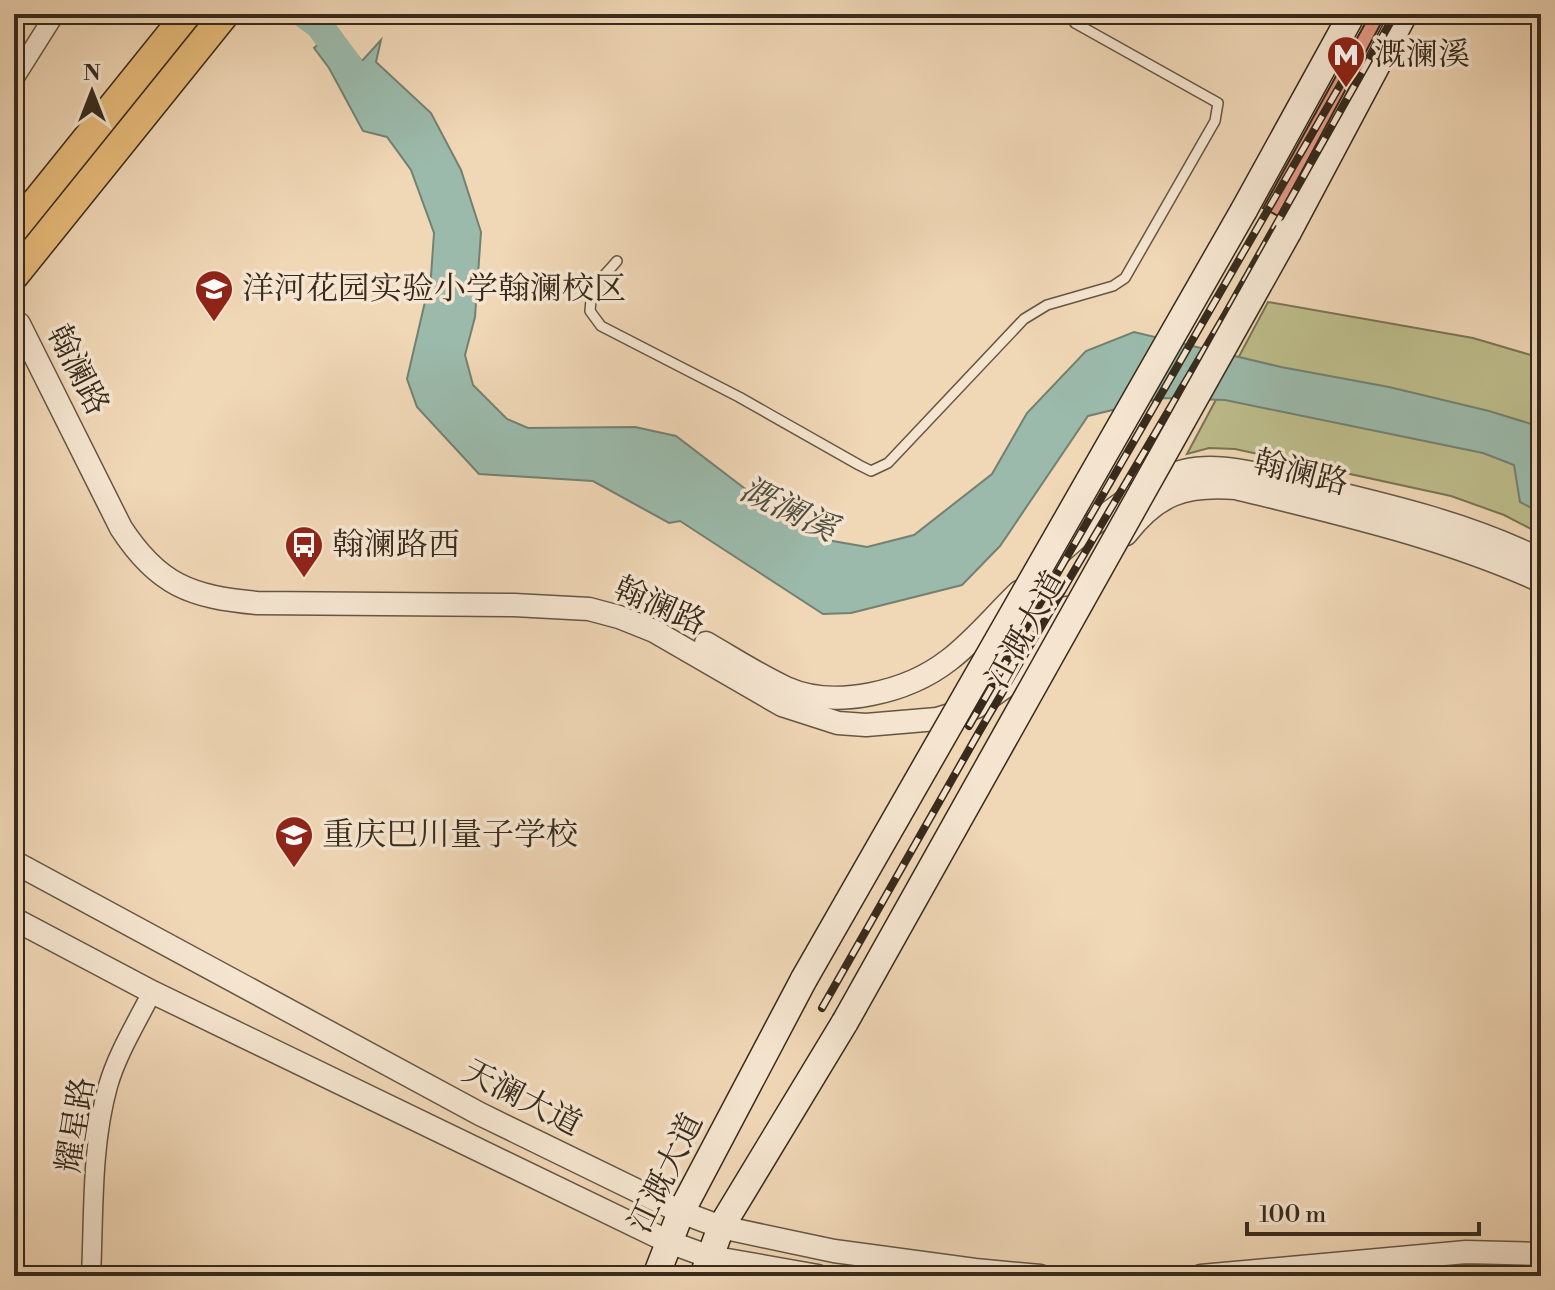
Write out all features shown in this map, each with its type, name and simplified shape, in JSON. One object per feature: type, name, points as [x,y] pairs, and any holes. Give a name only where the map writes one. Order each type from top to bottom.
[{"type":"main road","points":[[14,229],[187,14]]},
{"type":"main road","points":[[14,276],[225,14]]},
{"type":"main road","name":"江溉大道","points":[[656,1276],[681,1212],[804,979],[1244,210],[1352,14]]},
{"type":"main road","name":"江溉大道","points":[[706,1266],[721,1227],[845,1022],[1288,232],[1404,14]]},
{"type":"street","points":[[14,79],[55,14]]},
{"type":"street","name":"翰澜路","points":[[16,321],[72,402],[133,522],[161,559],[179,572],[225,587],[256,590],[514,590],[589,595],[622,603],[660,618],[788,689],[815,696],[863,694],[894,688],[921,678],[949,660],[1076,536],[1154,483],[1182,471],[1236,469],[1258,474],[1458,525],[1504,541],[1541,560]]},
{"type":"street","name":"翰澜路","points":[[16,321],[121,528],[151,567],[173,583],[224,600],[257,603],[527,605],[589,609],[654,631],[782,705],[838,723],[866,725],[937,719],[976,707],[1006,686],[1140,516],[1162,499],[1188,488],[1211,486],[1256,493],[1451,545],[1541,581]]},
{"type":"street","name":"天澜大道","points":[[14,862],[480,1114],[681,1212],[721,1227],[834,1251],[1040,1276]]},
{"type":"street","name":"天澜大道","points":[[14,919],[152,992],[669,1242],[706,1266],[818,1276]]},
{"type":"street","name":"耀星路","points":[[91,1276],[102,1112],[109,1084],[152,992]]},
{"type":"street","points":[[1201,1276],[1466,1252],[1541,1254]]},
{"type":"street","points":[[1467,1276],[1476,1276]]},
{"type":"lane","points":[[617,261],[592,289],[590,311],[601,326],[739,397],[871,471],[888,463],[1024,319],[1047,305],[1113,286],[1125,278],[1215,121],[1218,103],[1075,23],[1080,14]]},
{"type":"green space","points":[[1268,302],[1473,338],[1541,358],[1541,534],[1504,515],[1451,496],[1235,449],[1209,448],[1187,454]]},
{"type":"shaded area","points":[[335,30],[362,61],[381,40],[376,62],[431,113],[461,170],[481,232],[475,317],[465,355],[473,385],[507,419],[528,428],[635,427],[676,436],[791,524],[827,540],[867,547],[914,535],[992,474],[1027,413],[1086,351],[1134,332],[1281,367],[1389,387],[1541,427],[1541,513],[1520,502],[1514,465],[1483,453],[1225,400],[1162,398],[1088,416],[1000,546],[962,585],[851,613],[823,614],[680,521],[669,523],[593,481],[479,474],[417,407],[407,379],[431,276],[434,233],[411,170],[387,137],[363,131],[329,68],[314,48]]},
{"type":"building","points":[[1368,14],[1386,14],[1278,216],[1263,208]]},
{"type":"waterway","name":"溉澜溪","points":[[304,14],[319,25],[350,67]]},
{"type":"railway","points":[[822,1008],[979,732],[1225,315],[1395,14]]},
{"type":"railway","points":[[969,726],[1346,75]]},
{"type":"place","name":"溉澜溪","points":[[1346,89]]},
{"type":"place","name":"洋河花园实验小学翰澜校区","points":[[214,323]]},
{"type":"place","name":"翰澜路西","points":[[304,579]]},
{"type":"place","name":"重庆巴川量子学校","points":[[294,869]]}]
